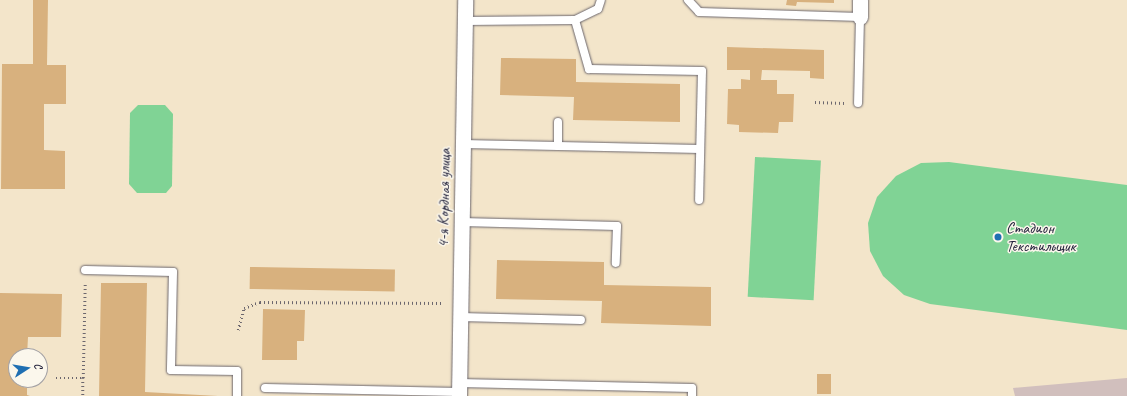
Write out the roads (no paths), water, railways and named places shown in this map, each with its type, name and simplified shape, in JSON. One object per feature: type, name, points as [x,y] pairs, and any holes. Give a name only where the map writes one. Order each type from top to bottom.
[{"type":"street","name":"4-я Кордная улица","points":[[459,391],[465,0]]},
{"type":"street","points":[[860,0],[860,17]]},
{"type":"lane","points":[[464,20],[575,20],[587,18],[598,9],[601,0]]},
{"type":"lane","points":[[688,0],[699,12],[860,17],[858,103]]},
{"type":"lane","points":[[575,20],[589,69],[702,71],[699,200]]},
{"type":"lane","points":[[558,122],[558,146]]},
{"type":"lane","points":[[463,144],[700,149]]},
{"type":"lane","points":[[462,222],[617,226],[616,263]]},
{"type":"lane","points":[[85,270],[173,272],[172,370],[237,372],[237,396]]},
{"type":"lane","points":[[460,310],[581,320]]},
{"type":"lane","points":[[265,388],[459,391],[692,388],[692,396]]},
{"type":"place","name":"Стадион Текстильщик","points":[[998,237]]}]
